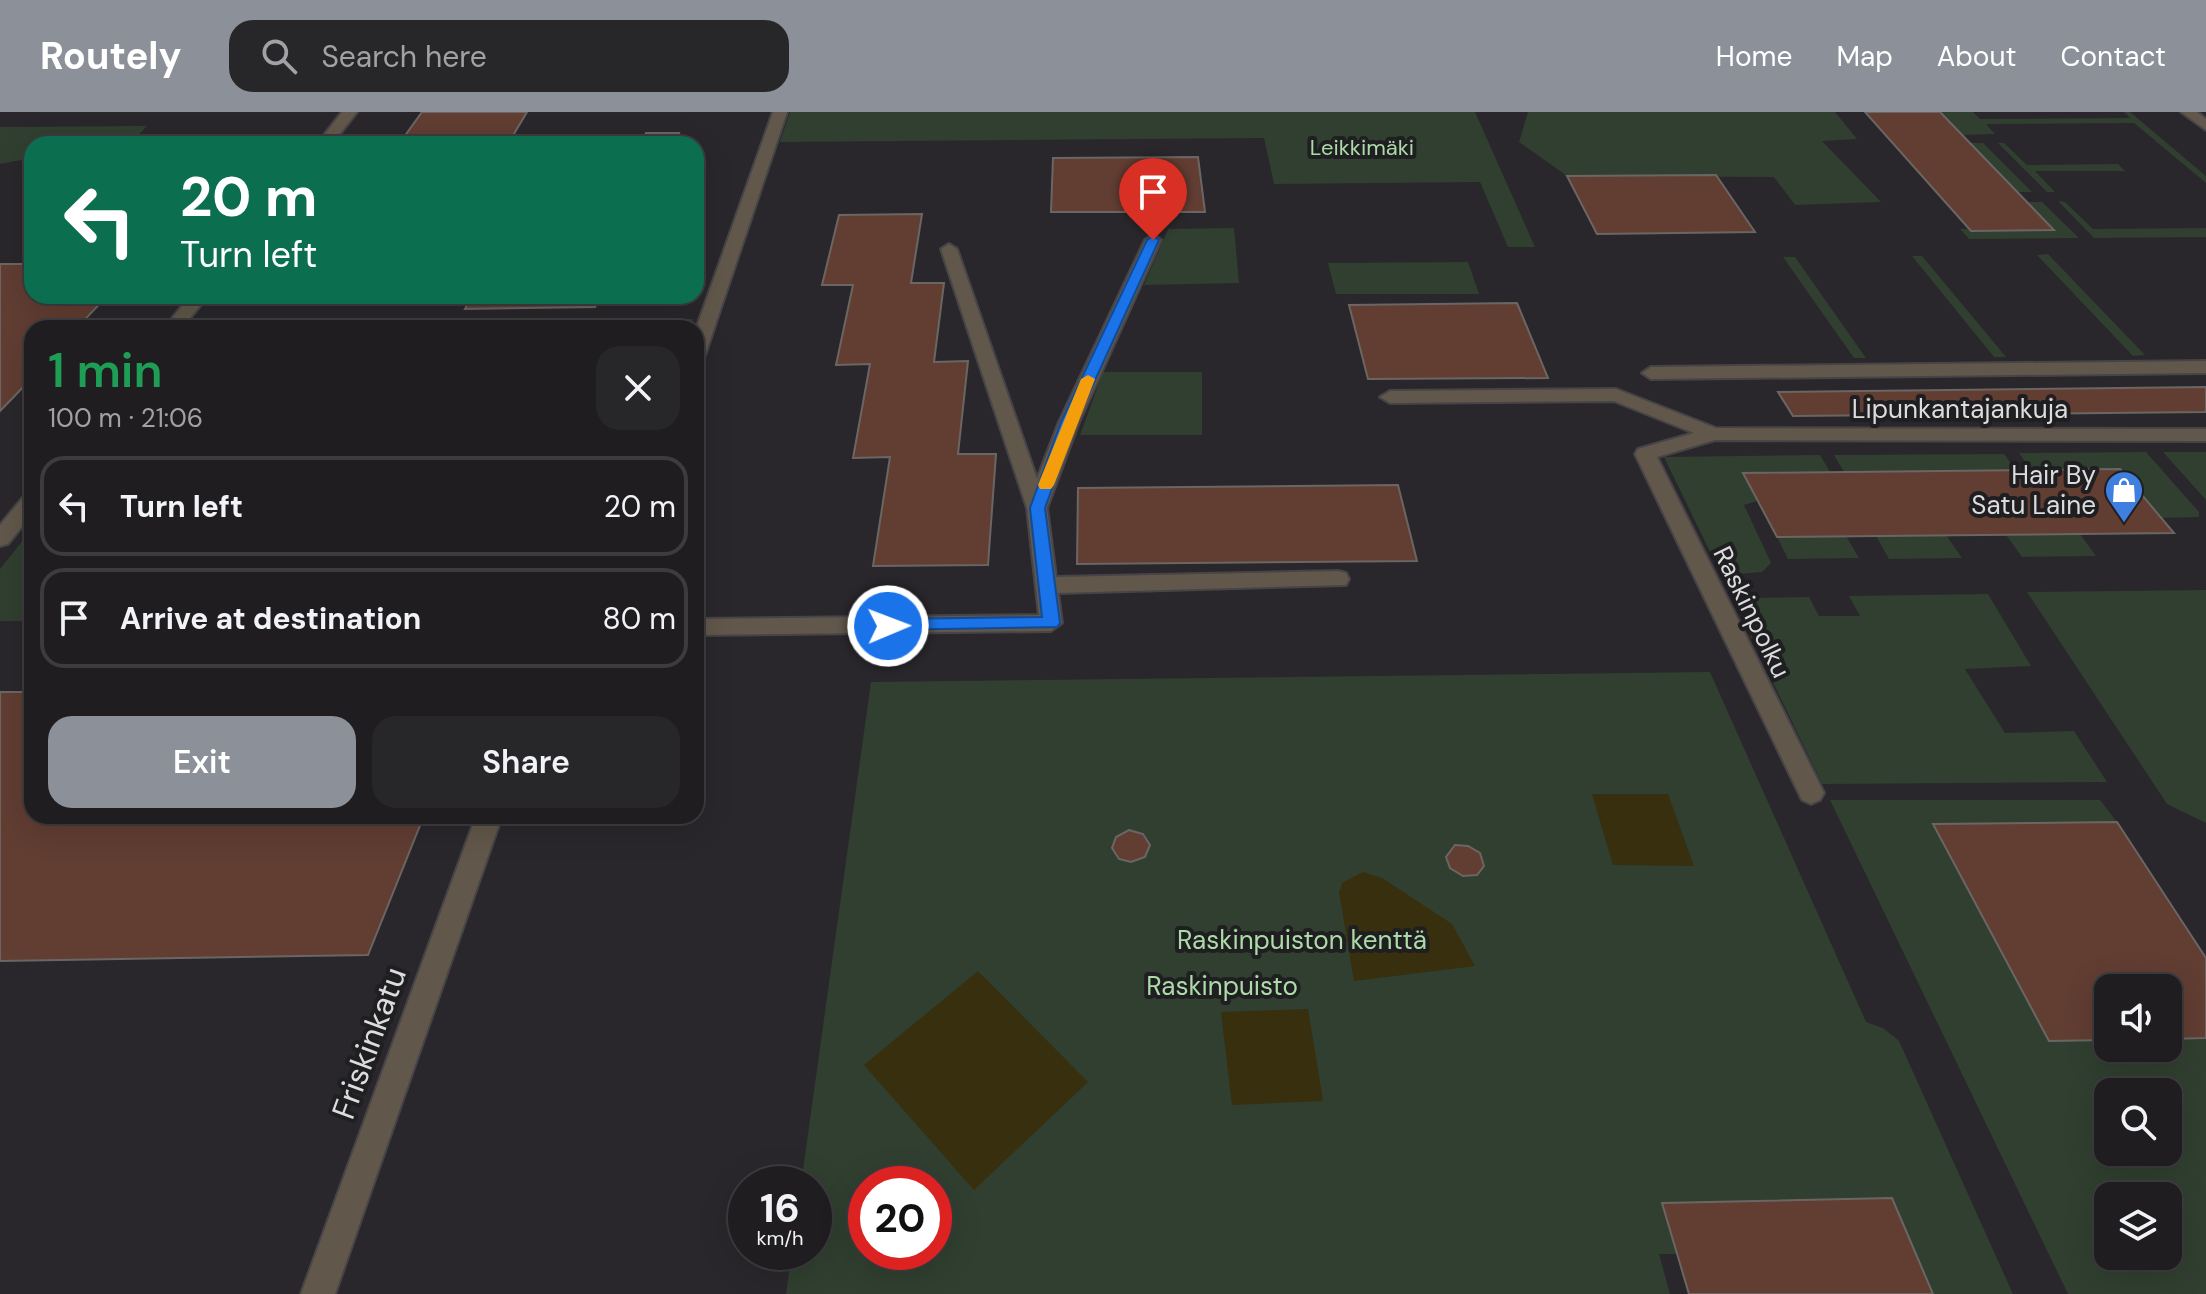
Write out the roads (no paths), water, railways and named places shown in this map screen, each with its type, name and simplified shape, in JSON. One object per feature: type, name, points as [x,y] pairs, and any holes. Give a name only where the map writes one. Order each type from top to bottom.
[{"type":"street","points":[[330,136],[350,112]]},
{"type":"street","points":[[704,332],[780,112]]},
{"type":"street","points":[[2188,112],[2206,126]]},
{"type":"street","points":[[1037,508],[1069,422],[1153,240]]},
{"type":"street","points":[[704,627],[1051,623],[1037,508],[949,249]]},
{"type":"street","points":[[180,320],[192,304]]},
{"type":"street","points":[[1651,373],[2206,367]]},
{"type":"street","points":[[1390,397],[1616,395],[1714,434]]},
{"type":"street","name":"Lipunkantajankuja","points":[[1714,434],[2206,435]]},
{"type":"street","name":"Raskinpolku","points":[[1714,434],[1645,454],[1811,793]]},
{"type":"street","points":[[0,539],[24,510]]},
{"type":"street","points":[[1046,585],[1338,579]]},
{"type":"street","name":"Friskinkatu","points":[[318,1294],[486,824]]},
{"type":"place","name":"Hair By Satu Laine","points":[[2124,524]]},
{"type":"park label","name":"Leikkimäki","points":[[1362,147]]},
{"type":"park label","name":"Raskinpuiston kenttä","points":[[1302,940]]},
{"type":"park label","name":"Raskinpuisto","points":[[1222,986]]}]
